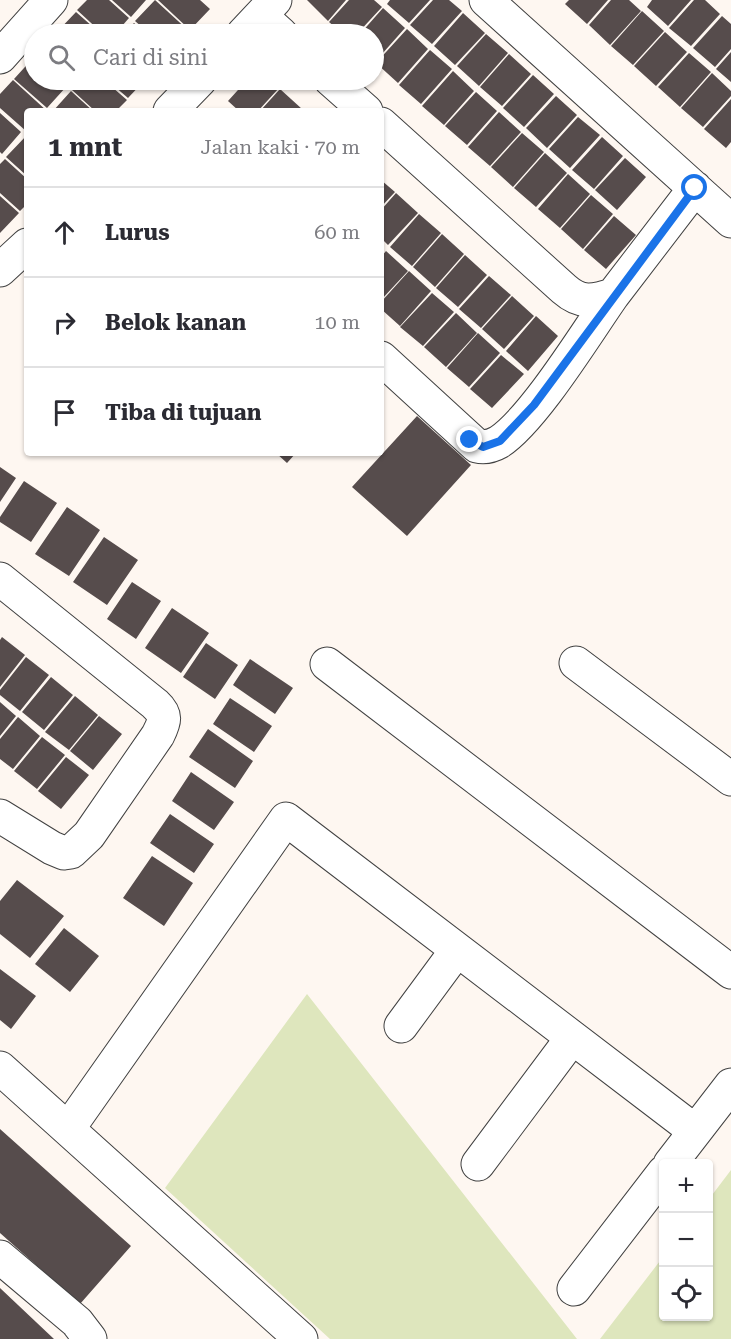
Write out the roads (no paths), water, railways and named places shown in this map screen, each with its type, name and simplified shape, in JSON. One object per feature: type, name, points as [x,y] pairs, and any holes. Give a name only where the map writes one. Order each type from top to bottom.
[{"type":"street","points":[[30,24],[51,0]]},
{"type":"street","points":[[486,0],[731,221]]},
{"type":"street","points":[[0,57],[24,30]]},
{"type":"street","points":[[173,108],[190,90]]},
{"type":"street","points":[[342,90],[363,108]]},
{"type":"street","points":[[384,127],[572,296],[586,301],[613,295]]},
{"type":"street","points":[[384,361],[477,446],[491,446],[506,436],[534,405],[613,295],[695,188]]},
{"type":"street","points":[[0,270],[24,248]]},
{"type":"street","points":[[0,579],[155,704],[165,719],[158,735],[89,835],[71,852],[64,853],[52,848],[0,816]]},
{"type":"street","points":[[576,663],[731,780]]},
{"type":"street","points":[[327,664],[731,972]]},
{"type":"street","points":[[68,1129],[286,819],[695,1131]]},
{"type":"street","points":[[401,1026],[457,950]]},
{"type":"street","points":[[478,1164],[572,1038]]},
{"type":"street","points":[[0,1068],[301,1339]]},
{"type":"street","points":[[674,1159],[731,1085]]},
{"type":"street","points":[[574,1289],[659,1178]]},
{"type":"street","points":[[0,1257],[77,1322],[90,1339]]}]
